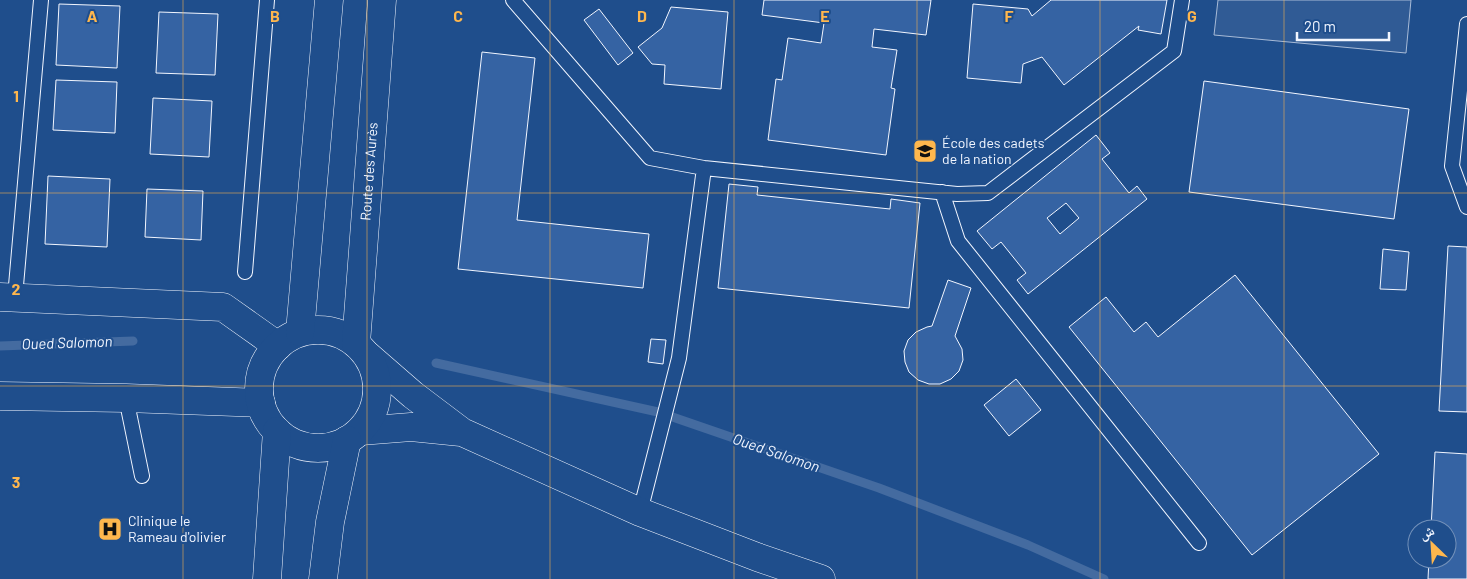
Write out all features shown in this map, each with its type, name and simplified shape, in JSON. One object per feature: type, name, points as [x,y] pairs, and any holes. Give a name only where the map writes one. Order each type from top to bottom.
[{"type":"street","points":[[289,339],[329,0]]},
{"type":"street","name":"Route des Aurès","points":[[362,349],[382,0]]},
{"type":"street","points":[[8,297],[223,307],[289,339]]},
{"type":"street","points":[[362,349],[375,370],[378,386],[376,402],[370,418],[354,436],[336,446],[323,448],[298,444],[276,431],[267,419],[261,404],[259,388],[262,372],[268,358],[289,339],[319,329],[339,333],[362,349],[413,395],[462,432],[640,512],[757,557],[821,579]]},
{"type":"street","points":[[0,396],[126,398],[261,404]]},
{"type":"street","points":[[354,436],[411,428],[462,432]]},
{"type":"street","points":[[266,579],[276,431]]},
{"type":"street","points":[[323,579],[330,522],[354,436]]},
{"type":"lane","points":[[8,297],[41,0]]},
{"type":"lane","points":[[245,272],[267,0]]},
{"type":"lane","points":[[513,0],[650,158],[704,168],[957,194],[988,192],[1174,51],[1182,0]]},
{"type":"lane","points":[[1467,24],[1452,166],[1467,207]]},
{"type":"lane","points":[[640,512],[676,376],[704,168]]},
{"type":"lane","points":[[942,192],[958,242],[1200,543]]},
{"type":"lane","points":[[126,398],[142,476]]},
{"type":"shaded area","points":[[1218,0],[1411,0],[1406,53],[1214,35]]},
{"type":"building","points":[[764,0],[931,0],[926,35],[874,29],[872,47],[897,50],[891,88],[895,89],[886,155],[768,140],[776,79],[782,80],[788,38],[821,43],[824,23],[762,15]]},
{"type":"building","points":[[1051,0],[1167,0],[1161,34],[1138,30],[1139,26],[1064,85],[1042,57],[1023,64],[1021,83],[967,78],[973,4],[1028,9],[1032,16]]},
{"type":"building","points":[[59,4],[120,6],[117,68],[56,65]]},
{"type":"building","points":[[671,7],[728,12],[721,89],[664,84],[665,65],[652,64],[638,47],[662,28]]},
{"type":"building","points":[[599,9],[633,53],[618,65],[584,20]]},
{"type":"building","points":[[159,12],[218,14],[215,75],[156,73]]},
{"type":"building","points":[[482,52],[535,58],[517,220],[649,234],[643,288],[458,269]]},
{"type":"building","points":[[56,80],[117,82],[115,133],[53,130]]},
{"type":"building","points":[[1204,81],[1409,109],[1394,219],[1189,192]]},
{"type":"building","points":[[153,98],[212,101],[209,157],[150,154]]},
{"type":"building","points":[[1096,135],[1110,153],[1102,159],[1129,193],[1137,186],[1147,199],[1028,294],[1017,280],[1026,273],[1001,242],[992,249],[977,231]],"holes":[[[1066,203],[1079,218],[1060,234],[1047,218]]]},
{"type":"building","points":[[48,176],[110,179],[107,247],[45,244]]},
{"type":"building","points":[[729,184],[758,187],[757,195],[890,209],[891,199],[920,203],[909,308],[718,288]]},
{"type":"building","points":[[147,189],[203,191],[201,240],[145,237]]},
{"type":"building","points":[[1448,246],[1467,247],[1467,412],[1439,411]]},
{"type":"building","points":[[1383,249],[1409,252],[1406,290],[1380,289]]},
{"type":"building","points":[[1235,275],[1379,454],[1252,555],[1069,327],[1106,297],[1134,332],[1146,322],[1158,337]]},
{"type":"building","points":[[948,280],[971,288],[955,336],[962,349],[963,360],[959,371],[951,379],[940,384],[929,384],[918,380],[909,372],[905,362],[904,351],[908,340],[916,332],[932,326]]},
{"type":"building","points":[[651,339],[666,340],[663,364],[648,362]]},
{"type":"building","points":[[1016,379],[1041,410],[1009,436],[984,405]]},
{"type":"building","points":[[1435,452],[1467,454],[1467,579],[1428,579],[1428,569],[1457,569],[1457,519],[1432,519]]},
{"type":"waterway","name":"Oued Salomon","points":[[0,346],[133,341]]},
{"type":"waterway","name":"Oued Salomon","points":[[436,363],[658,412],[879,488],[1028,545],[1104,579]]},
{"type":"place","name":"École des cadets de la nation","points":[[925,151]]},
{"type":"place","name":"Clinique le Rameau d'olivier","points":[[110,529]]}]
